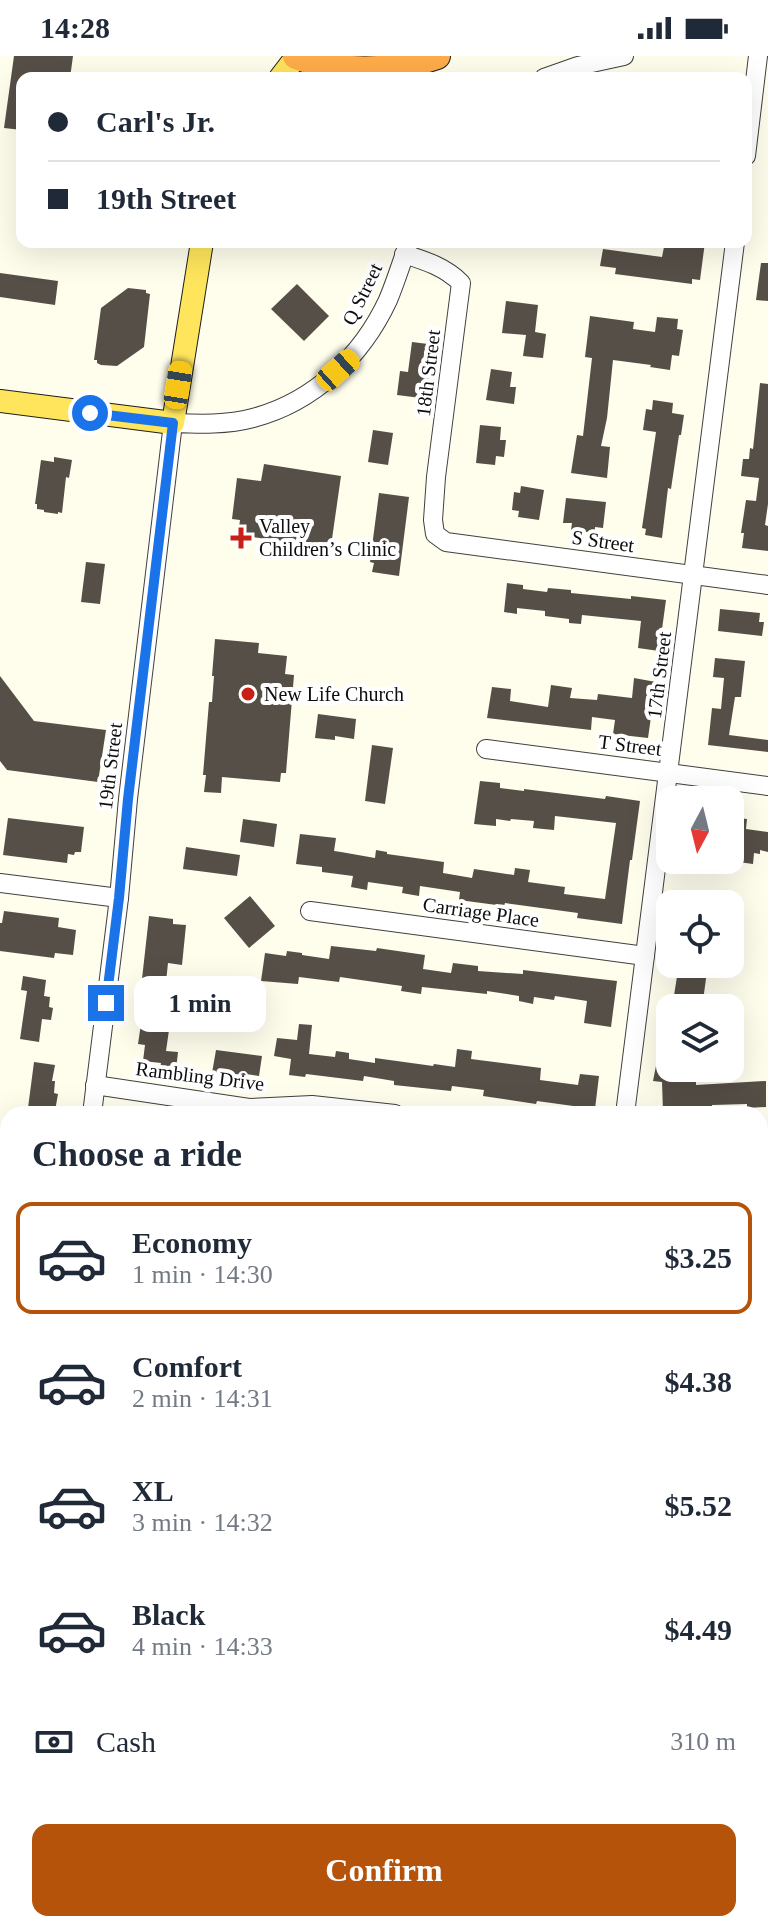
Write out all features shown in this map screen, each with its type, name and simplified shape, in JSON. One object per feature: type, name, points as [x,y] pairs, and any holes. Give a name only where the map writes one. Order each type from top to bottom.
[{"type":"highway","points":[[296,56],[330,68],[370,70],[437,56]]},
{"type":"main road","points":[[0,401],[173,423],[201,248]]},
{"type":"street","points":[[561,72],[624,56]]},
{"type":"street","points":[[752,106],[758,56]]},
{"type":"street","name":"Q Street","points":[[173,423],[214,424],[251,419],[278,410],[317,388],[350,359],[371,332],[389,298],[407,248]]},
{"type":"street","name":"18th Street","points":[[407,248],[451,272],[461,283],[436,477],[435,534]]},
{"type":"street","name":"17th Street","points":[[626,1106],[734,248]]},
{"type":"street","name":"19th Street","points":[[93,1106],[173,423]]},
{"type":"street","name":"S Street","points":[[435,534],[446,542],[768,585]]},
{"type":"street","name":"T Street","points":[[486,749],[768,786]]},
{"type":"street","points":[[0,883],[119,898]]},
{"type":"street","name":"Carriage Place","points":[[310,911],[645,956]]},
{"type":"street","name":"Rambling Drive","points":[[95,1085],[236,1106]]},
{"type":"building","points":[[14,56],[73,56],[71,72],[16,72],[16,129],[4,128]]},
{"type":"building","points":[[664,248],[704,248],[700,280],[692,279],[692,284],[615,274],[616,268],[600,266],[603,249],[662,257]]},
{"type":"building","points":[[761,263],[768,263],[768,301],[756,300]]},
{"type":"building","points":[[0,273],[58,281],[55,305],[0,297]]},
{"type":"building","points":[[297,284],[329,316],[304,341],[271,309]]},
{"type":"building","points":[[128,288],[146,290],[150,294],[144,347],[117,366],[101,365],[94,360],[101,308]]},
{"type":"building","points":[[506,301],[538,305],[535,332],[546,334],[543,358],[523,356],[526,335],[502,333]]},
{"type":"building","points":[[590,316],[634,322],[633,329],[655,332],[657,317],[678,319],[677,329],[683,330],[679,356],[672,355],[670,370],[613,360],[601,446],[610,447],[607,478],[571,473],[577,435],[583,436],[592,358],[585,357]]},
{"type":"building","points":[[412,342],[436,345],[429,399],[397,395],[400,371],[408,372]]},
{"type":"building","points":[[491,369],[512,372],[510,387],[516,387],[514,404],[486,400]]},
{"type":"building","points":[[760,383],[768,384],[768,504],[765,525],[768,526],[768,551],[742,548],[744,533],[741,533],[746,500],[756,501],[759,478],[741,476],[743,459],[749,459],[750,448],[753,449]]},
{"type":"building","points":[[653,400],[673,403],[672,413],[684,415],[671,489],[668,488],[662,538],[645,535],[646,529],[642,528],[656,432],[643,430],[646,409],[652,410]]},
{"type":"building","points":[[480,425],[501,427],[500,440],[506,440],[504,457],[496,456],[495,465],[476,463]]},
{"type":"building","points":[[373,430],[393,433],[388,465],[368,462]]},
{"type":"building","points":[[54,457],[72,460],[69,478],[66,477],[62,513],[58,514],[37,509],[35,504],[41,460],[54,462]]},
{"type":"building","points":[[264,464],[341,476],[331,546],[238,535],[240,520],[232,519],[237,478],[261,481]]},
{"type":"building","points":[[521,486],[544,490],[539,520],[518,517],[519,511],[512,510],[514,492],[520,493]]},
{"type":"building","points":[[379,493],[409,497],[399,576],[372,572],[374,563],[370,562]]},
{"type":"building","points":[[566,498],[606,502],[603,528],[595,527],[595,533],[571,530],[572,523],[563,523]]},
{"type":"building","points":[[86,562],[105,564],[100,604],[81,602]]},
{"type":"building","points":[[507,583],[547,592],[548,588],[571,590],[571,593],[666,600],[659,651],[638,648],[641,621],[582,615],[581,624],[545,616],[545,611],[517,608],[517,614],[504,612]]},
{"type":"building","points":[[720,609],[760,613],[759,622],[764,622],[762,636],[718,631]]},
{"type":"building","name":"New Life Church","points":[[215,639],[259,643],[258,653],[287,656],[285,674],[294,675],[286,773],[281,773],[280,782],[222,777],[221,793],[204,792]]},
{"type":"building","points":[[715,658],[745,661],[741,697],[735,697],[729,735],[768,740],[768,752],[708,745],[712,708],[721,709],[724,678],[713,677]]},
{"type":"building","points":[[0,676],[34,721],[106,730],[98,782],[7,770],[0,761]]},
{"type":"building","points":[[634,678],[656,682],[648,738],[613,734],[615,720],[592,717],[591,730],[487,718],[492,687],[511,689],[510,701],[548,707],[551,685],[572,688],[570,698],[597,700],[598,694],[632,698]]},
{"type":"building","points":[[318,714],[356,719],[354,739],[335,736],[335,740],[315,738]]},
{"type":"building","points":[[372,745],[393,748],[385,804],[365,801]]},
{"type":"building","points":[[480,781],[500,783],[500,788],[524,791],[640,801],[622,924],[577,918],[578,913],[459,900],[460,892],[420,886],[419,896],[402,893],[403,887],[368,882],[367,890],[351,887],[353,876],[322,872],[322,867],[296,864],[300,834],[336,838],[334,851],[375,858],[376,850],[444,862],[443,873],[472,878],[474,869],[514,875],[515,868],[530,870],[528,882],[565,887],[564,894],[605,899],[616,823],[555,816],[554,830],[533,828],[534,821],[511,819],[496,819],[496,826],[474,824]]},
{"type":"building","points":[[8,818],[84,827],[81,852],[68,854],[67,863],[3,855]]},
{"type":"building","points":[[243,819],[277,824],[274,847],[240,842]]},
{"type":"building","points":[[744,819],[747,819],[746,829],[768,832],[768,852],[760,850],[760,854],[754,853],[753,864],[744,863]]},
{"type":"building","points":[[186,847],[240,855],[237,876],[183,869]]},
{"type":"building","points":[[250,896],[275,926],[249,948],[224,918]]},
{"type":"building","points":[[4,911],[59,918],[58,927],[76,930],[73,955],[55,953],[54,958],[0,951],[0,923]]},
{"type":"building","points":[[149,916],[173,919],[173,924],[186,925],[182,965],[168,963],[161,1029],[169,1030],[166,1051],[178,1052],[176,1070],[160,1068],[161,1063],[143,1061],[145,1045],[138,1044],[145,997],[140,997]]},
{"type":"building","points":[[331,946],[425,955],[423,969],[451,973],[453,963],[478,966],[478,971],[523,974],[523,970],[617,981],[611,1027],[584,1023],[587,1001],[555,996],[554,1000],[534,997],[533,1004],[519,1001],[519,996],[487,991],[487,994],[422,987],[421,994],[401,991],[402,986],[340,977],[339,982],[299,977],[298,984],[261,981],[265,953],[286,956],[287,951],[329,959]]},
{"type":"building","points":[[23,976],[46,980],[44,996],[50,997],[49,1007],[53,1008],[51,1020],[42,1019],[39,1042],[20,1039],[27,991],[21,990]]},
{"type":"building","points":[[677,978],[706,978],[704,994],[674,994]]},
{"type":"building","points":[[299,1024],[312,1025],[309,1054],[335,1057],[336,1051],[349,1053],[349,1059],[375,1063],[375,1058],[455,1067],[457,1049],[472,1051],[471,1059],[541,1068],[540,1080],[578,1085],[580,1074],[599,1076],[595,1106],[537,1101],[536,1104],[483,1096],[484,1090],[452,1086],[451,1091],[394,1085],[394,1081],[364,1076],[363,1081],[289,1075],[291,1059],[274,1056],[277,1038],[297,1040]]},
{"type":"building","points":[[216,1050],[262,1056],[259,1076],[212,1073]]},
{"type":"building","points":[[34,1062],[55,1065],[52,1081],[55,1081],[54,1093],[58,1094],[56,1106],[28,1106]]},
{"type":"building","points":[[766,1081],[766,1106],[663,1106],[662,1082],[696,1082],[696,1085]]},
{"type":"place","name":"Valley Children’s Clinic","points":[[241,538]]},
{"type":"place","name":"New Life Church","points":[[248,694]]},
{"type":"route","points":[[90,413],[173,423],[106,1003]]}]
